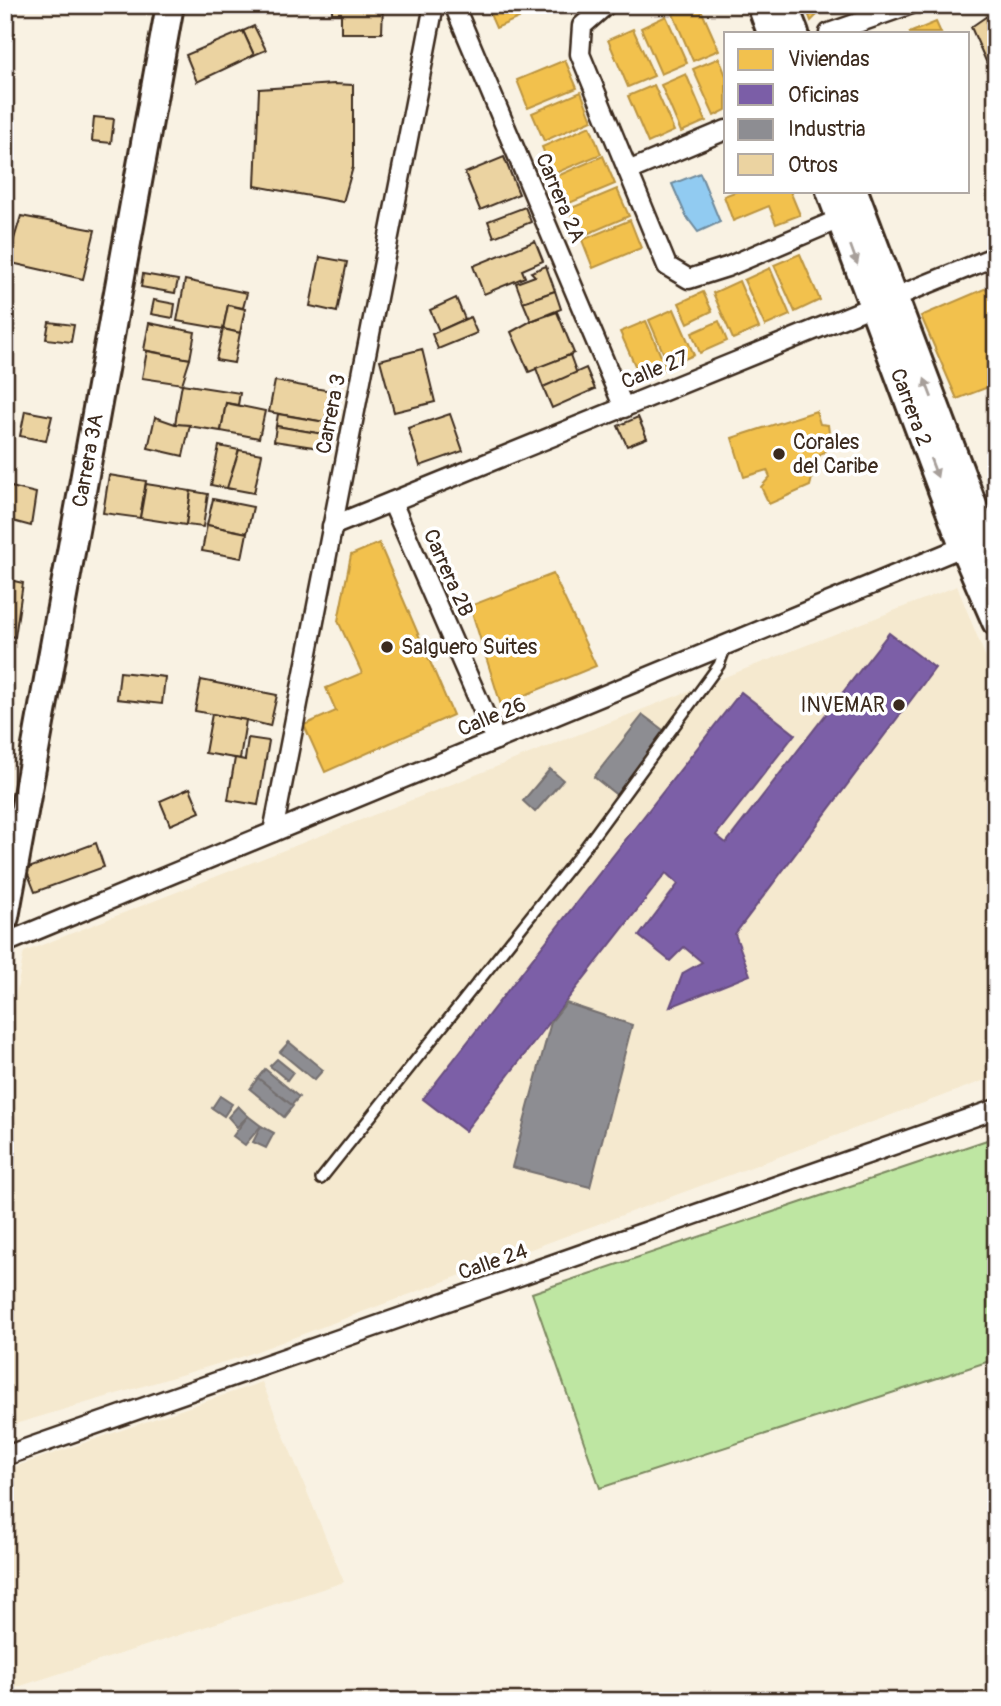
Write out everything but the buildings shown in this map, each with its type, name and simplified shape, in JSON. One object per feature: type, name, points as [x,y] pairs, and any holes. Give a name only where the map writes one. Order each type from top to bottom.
[{"type":"street","name":"Carrera 3A","points":[[5,917],[170,5]]},
{"type":"street","name":"Carrera 3","points":[[274,832],[434,5]]},
{"type":"street","name":"Carrera 2A","points":[[454,5],[624,408]]},
{"type":"street","points":[[606,5],[582,26],[579,54],[667,266],[689,279],[727,267],[852,206]]},
{"type":"street","points":[[761,5],[771,32]]},
{"type":"street","points":[[784,5],[795,32]]},
{"type":"street","points":[[833,32],[909,5]]},
{"type":"street","points":[[628,171],[724,131]]},
{"type":"street","name":"Carrera 2","points":[[831,192],[852,206],[883,302],[981,539],[996,566]]},
{"type":"street","name":"Calle 27","points":[[332,526],[996,256]]},
{"type":"street","name":"Carrera 2B","points":[[392,502],[496,740]]},
{"type":"street","name":"Carrera 2","points":[[981,539],[996,622]]},
{"type":"street","name":"Calle 26","points":[[5,943],[981,539]]},
{"type":"street","name":"Calle 24","points":[[5,1456],[996,1109]]},
{"type":"lane","points":[[321,1179],[584,849],[719,666],[726,644]]},
{"type":"shaded area","points":[[957,586],[996,683],[996,1076],[241,1357],[5,1427],[5,1054],[24,952]]},
{"type":"shaded area","points":[[262,1382],[344,1582],[5,1691],[5,1470]]},
{"type":"green space","points":[[996,1137],[996,1359],[600,1488],[532,1293]]},
{"type":"water","points":[[700,173],[720,222],[698,232],[686,216],[672,184]]},
{"type":"place","name":"Corales del Caribe","points":[[779,454]]},
{"type":"place","name":"Salguero Suites","points":[[387,647]]},
{"type":"place","name":"INVEMAR","points":[[899,705]]}]
